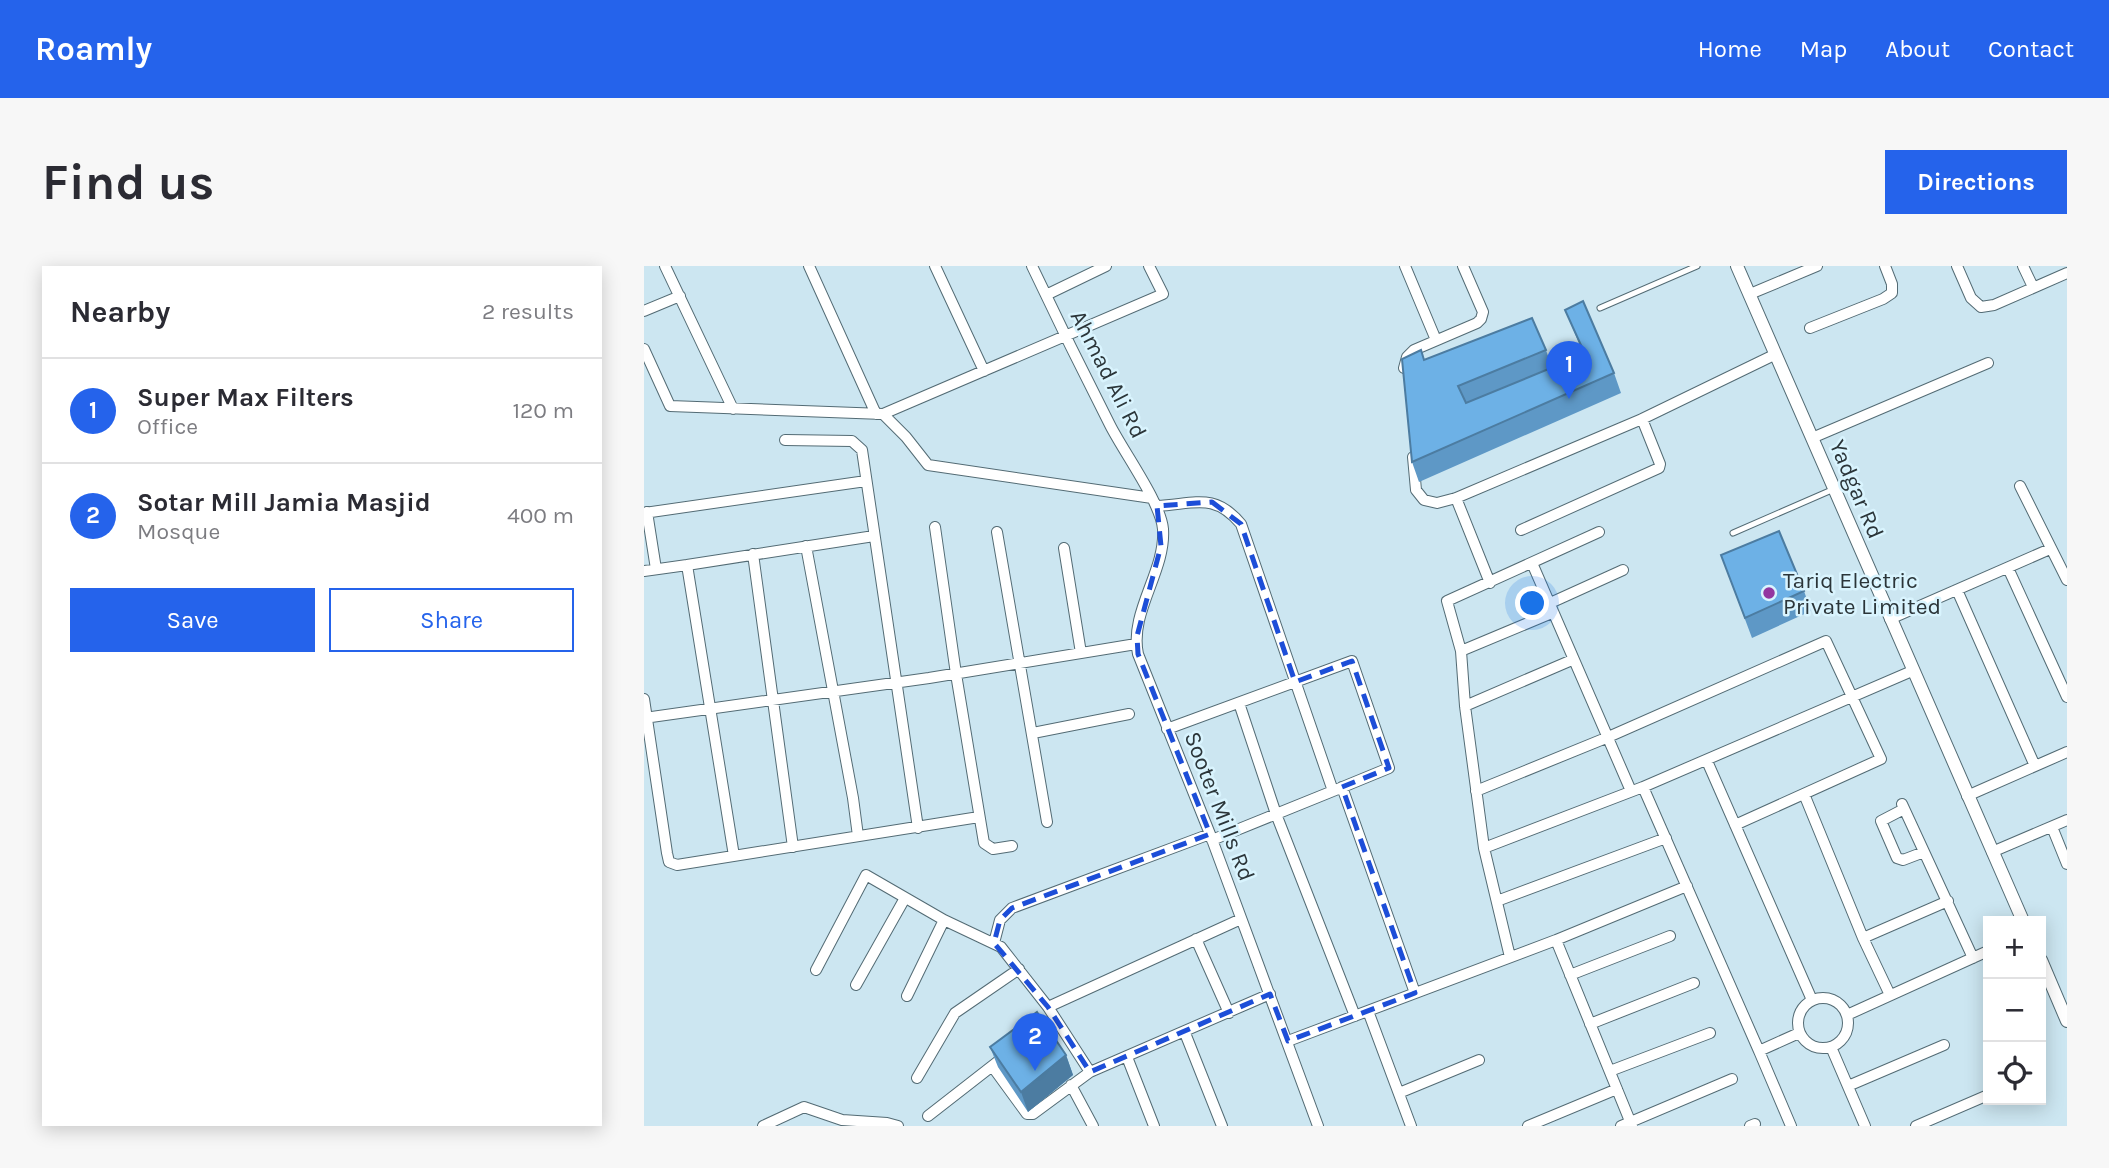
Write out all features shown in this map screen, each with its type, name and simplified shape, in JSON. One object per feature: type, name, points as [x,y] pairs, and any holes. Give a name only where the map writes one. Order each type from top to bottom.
[{"type":"street","points":[[666,266],[733,409]]},
{"type":"street","points":[[809,266],[880,414],[906,436],[928,465],[1154,502],[1212,502],[1230,512],[1241,524],[1295,682],[1415,993]]},
{"type":"street","points":[[935,266],[984,371]]},
{"type":"street","name":"Ahmad Ali Rd","points":[[1032,266],[1110,426],[1154,502]]},
{"type":"street","points":[[1046,295],[1106,266]]},
{"type":"street","points":[[644,349],[670,406],[880,414],[1163,294],[1149,266]]},
{"type":"street","points":[[1405,266],[1436,340]]},
{"type":"street","points":[[1405,379],[1404,365],[1413,350],[1481,319],[1483,312],[1463,266]]},
{"type":"street","name":"Yadgar Rd","points":[[1737,266],[1912,671],[2022,916]]},
{"type":"street","points":[[1750,295],[1817,266]]},
{"type":"street","points":[[1810,328],[1892,293],[1892,284],[1885,266]]},
{"type":"street","points":[[1957,266],[1971,298],[1981,307],[1994,305],[2067,273]]},
{"type":"street","points":[[2023,266],[2033,287]]},
{"type":"street","points":[[644,311],[680,296]]},
{"type":"street","points":[[1412,448],[1416,490],[1424,500],[1437,503],[1456,498],[1642,419],[1774,355]]},
{"type":"street","points":[[1812,438],[1988,363]]},
{"type":"street","points":[[1521,530],[1660,468],[1642,419]]},
{"type":"street","points":[[785,440],[852,440],[862,450],[918,828]]},
{"type":"street","points":[[656,569],[645,512],[866,481]]},
{"type":"street","points":[[2020,486],[2067,580]]},
{"type":"street","points":[[1456,498],[1490,583]]},
{"type":"street","points":[[645,718],[956,674],[1136,644],[1161,546],[1163,528],[1154,502]]},
{"type":"street","points":[[935,527],[984,844],[993,849],[1012,846]]},
{"type":"street","points":[[997,532],[1047,822]]},
{"type":"street","points":[[1510,957],[1484,848],[1465,706],[1461,651],[1447,601],[1599,532]]},
{"type":"street","points":[[644,571],[874,536]]},
{"type":"street","points":[[806,546],[858,836]]},
{"type":"street","points":[[1065,548],[1081,653]]},
{"type":"street","points":[[1890,619],[2050,549]]},
{"type":"street","points":[[753,554],[793,847]]},
{"type":"street","points":[[1532,563],[1631,792]]},
{"type":"street","points":[[687,565],[734,856]]},
{"type":"street","points":[[2008,568],[2066,692]]},
{"type":"street","points":[[1461,651],[1623,570]]},
{"type":"street","points":[[1957,590],[2035,766]]},
{"type":"street","points":[[1476,791],[1606,738],[1826,641],[1881,759],[1735,825]]},
{"type":"street","name":"Sooter Mills Rd","points":[[1136,644],[1318,1126]]},
{"type":"street","points":[[1465,706],[1572,660]]},
{"type":"street","points":[[994,943],[1000,920],[1012,908],[1276,814],[1389,768],[1352,661],[1167,729]]},
{"type":"street","points":[[1484,848],[1707,761],[1912,671]]},
{"type":"street","points":[[644,699],[669,862],[677,865],[979,817]]},
{"type":"street","points":[[1239,703],[1276,814],[1355,1016]]},
{"type":"street","points":[[1033,733],[1129,714]]},
{"type":"street","points":[[1967,796],[2067,752]]},
{"type":"street","points":[[1707,761],[1812,1000]]},
{"type":"street","points":[[1643,787],[1791,1126]]},
{"type":"street","points":[[1804,794],[1863,938],[1890,995]]},
{"type":"street","points":[[1924,852],[1903,860],[1897,858],[1881,821],[1903,807],[1948,901],[1973,958]]},
{"type":"street","points":[[1992,852],[2067,820]]},
{"type":"street","points":[[2052,827],[2067,864]]},
{"type":"street","points":[[1497,901],[1666,838]]},
{"type":"street","points":[[816,970],[866,875],[1008,953],[1048,1006],[1090,1072]]},
{"type":"street","points":[[1288,1041],[1556,940],[1687,886]]},
{"type":"street","points":[[856,985],[905,898]]},
{"type":"street","points":[[1863,938],[1948,901]]},
{"type":"street","points":[[1048,1006],[1241,919]]},
{"type":"street","points":[[907,996],[944,920]]},
{"type":"street","points":[[1570,975],[1670,936]]},
{"type":"street","points":[[1196,939],[1228,1013]]},
{"type":"street","points":[[1556,940],[1617,1089],[1628,1125],[1732,1079]]},
{"type":"street","points":[[1847,1014],[1983,953]]},
{"type":"street","points":[[917,1078],[955,1013],[1019,969]]},
{"type":"street","points":[[2046,969],[2064,1003],[2067,1021]]},
{"type":"street","points":[[1590,1024],[1694,983]]},
{"type":"street","points":[[992,1066],[1027,1114],[1033,1114],[1090,1072],[1270,994]]},
{"type":"street","points":[[1820,998],[1836,1002],[1847,1014],[1848,1023],[1844,1038],[1830,1047],[1815,1048],[1799,1033],[1798,1018],[1801,1010],[1812,1000],[1820,998]]},
{"type":"street","points":[[1368,1011],[1411,1126]]},
{"type":"street","points":[[1044,1026],[1055,1018]]},
{"type":"street","points":[[1185,1032],[1222,1126]]},
{"type":"street","points":[[1609,1071],[1710,1033]]},
{"type":"street","points":[[1759,1051],[1799,1033]]},
{"type":"street","points":[[1848,1086],[1944,1045]]},
{"type":"street","points":[[1830,1047],[1865,1126]]},
{"type":"street","points":[[928,1116],[1013,1050]]},
{"type":"street","points":[[1127,1057],[1154,1126]]},
{"type":"street","points":[[1399,1093],[1479,1060]]},
{"type":"street","points":[[1071,1086],[1093,1126]]},
{"type":"street","points":[[1528,1126],[1617,1089]]},
{"type":"street","points":[[1916,1126],[1983,1097]]},
{"type":"street","points":[[763,1126],[804,1107],[841,1123],[887,1122],[898,1126]]},
{"type":"lane","points":[[1600,308],[1697,266]]},
{"type":"lane","points":[[1733,533],[1834,489]]},
{"type":"highlighted area","points":[[1212,502],[1241,524],[1295,682],[1352,661],[1389,768],[1342,787],[1415,993],[1288,1041],[1270,994],[1090,1072],[1048,1007],[994,943],[1000,920],[1012,908],[1210,834],[1138,654],[1137,636],[1161,546],[1157,506]]},
{"type":"building","points":[[1583,301],[1614,373],[1412,462],[1402,359],[1421,350],[1424,360],[1532,318],[1546,350],[1458,386],[1466,403],[1585,354],[1565,310]]},
{"type":"building","name":"Tariq Electric Private Limited","points":[[1779,531],[1804,591],[1745,618],[1721,555]]},
{"type":"building","points":[[1037,1012],[1066,1055],[1021,1092],[990,1047]]},
{"type":"place","name":"Super Max Filters","points":[[1569,399]]},
{"type":"place","name":"Tariq Electric Private Limited","points":[[1769,593]]},
{"type":"place","name":"Sotar Mill Jamia Masjid","points":[[1035,1071]]}]
